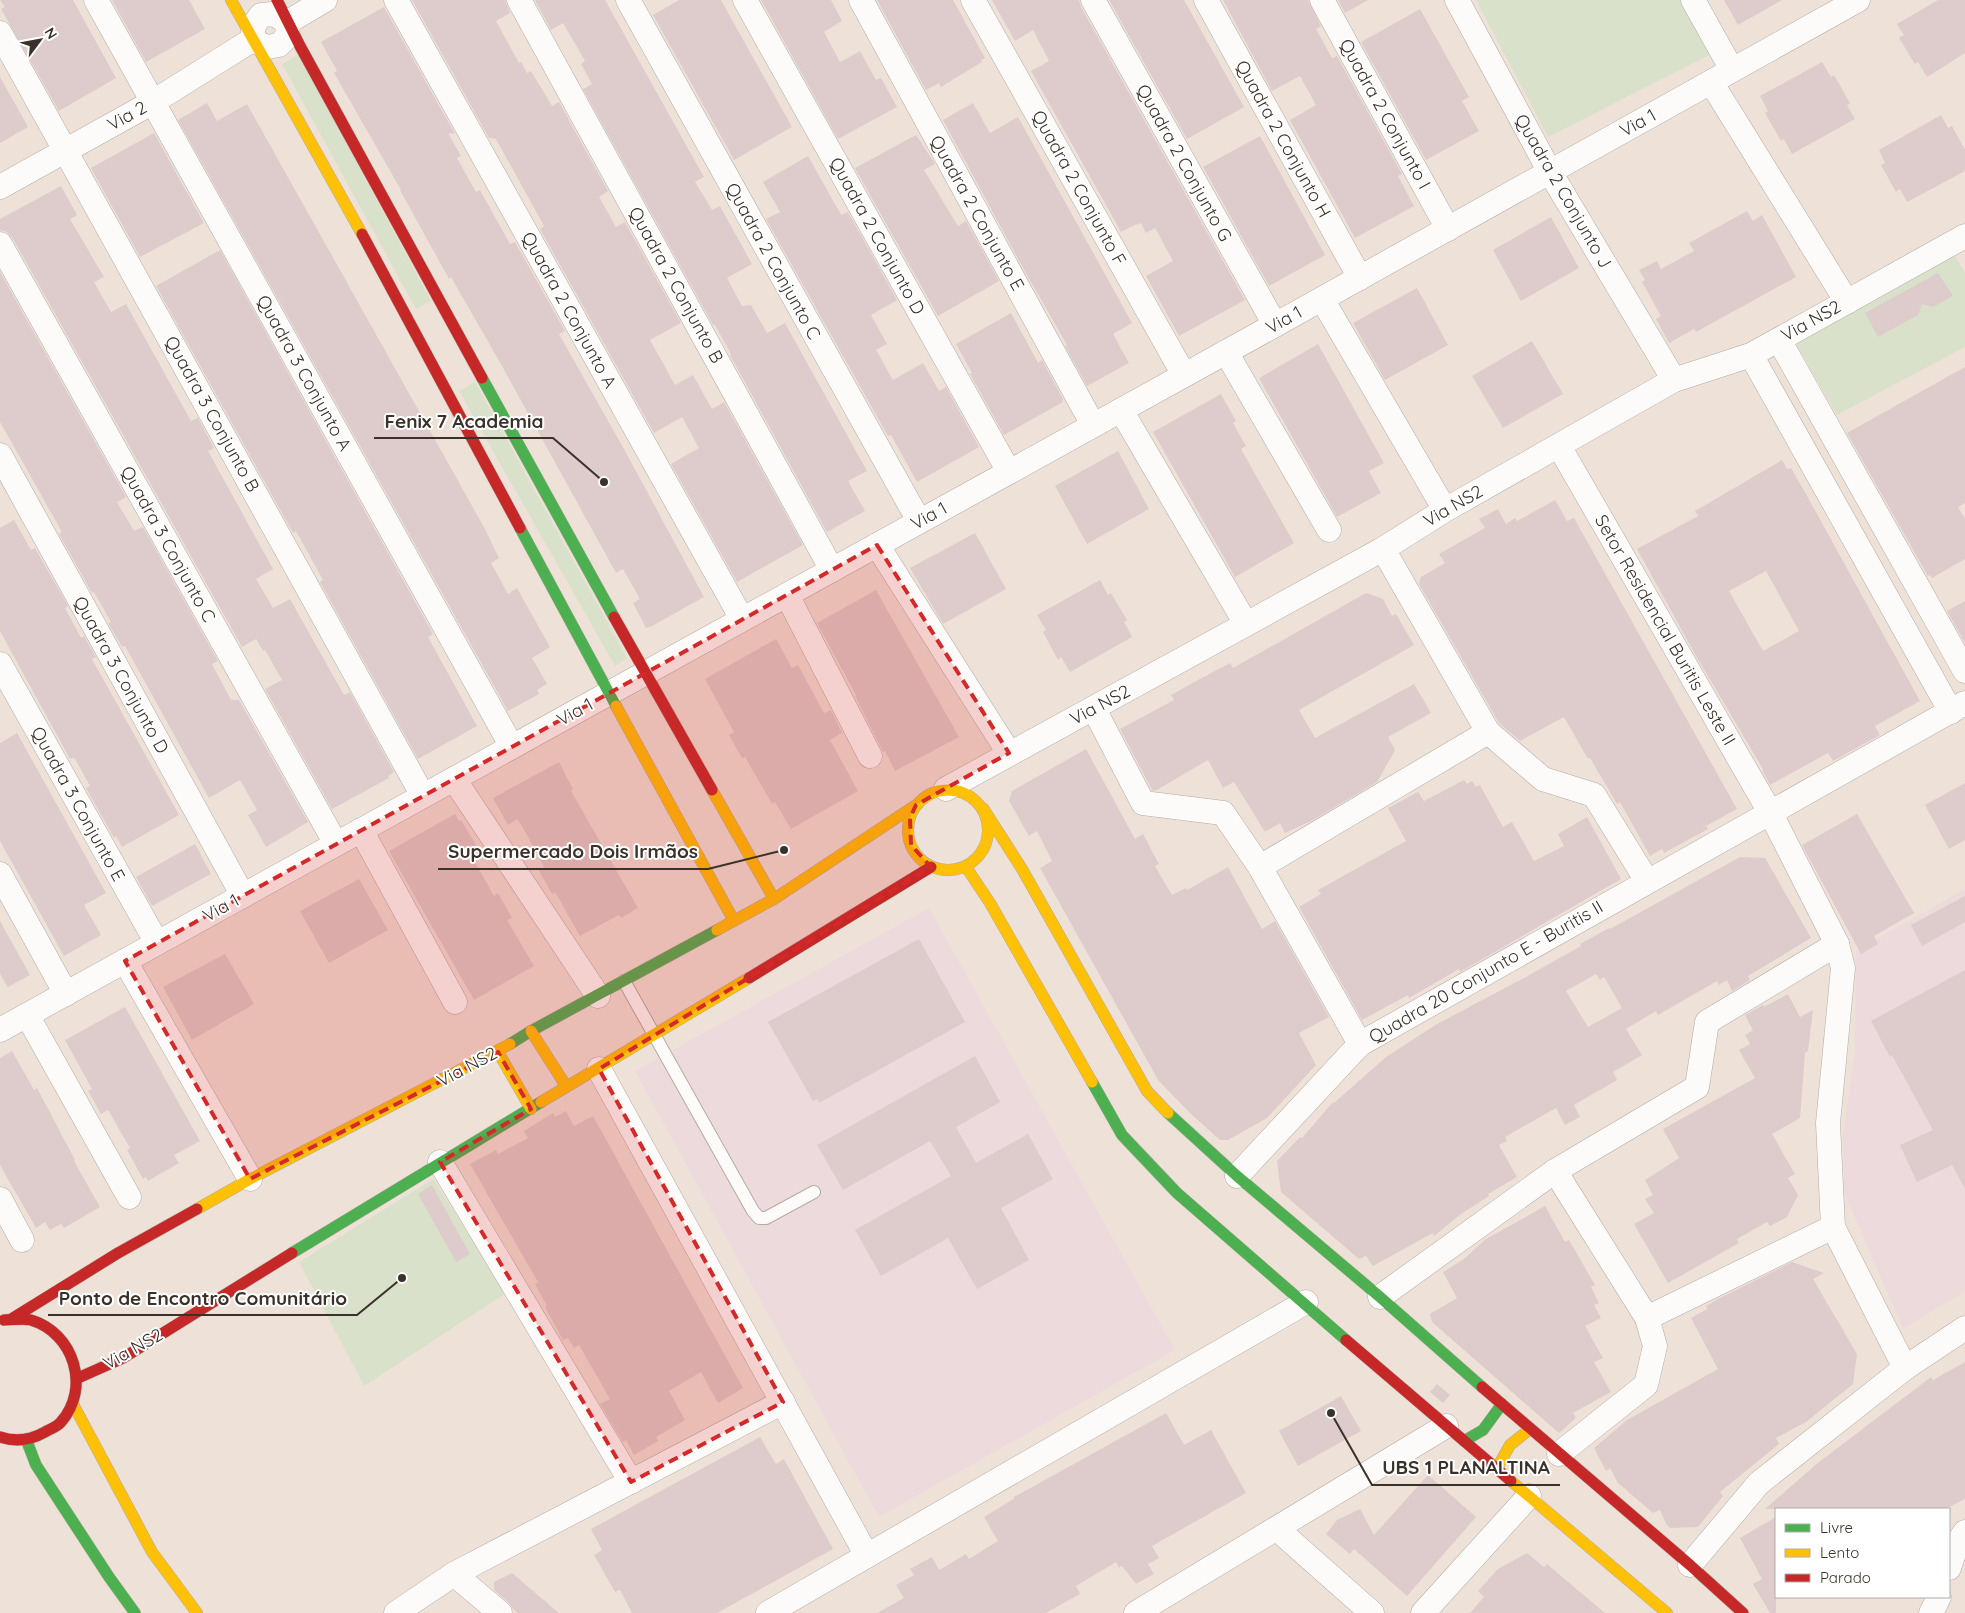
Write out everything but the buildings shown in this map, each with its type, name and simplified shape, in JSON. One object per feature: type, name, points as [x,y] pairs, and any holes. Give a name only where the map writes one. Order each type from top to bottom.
[{"type":"street","name":"Quadra 3 Conjunto A","points":[[96,0],[512,747]]},
{"type":"street","points":[[231,0],[414,329],[444,375],[609,693],[710,867],[734,921]]},
{"type":"street","points":[[277,0],[474,367],[645,673],[739,848],[774,899]]},
{"type":"street","points":[[288,22],[325,0]]},
{"type":"street","name":"Quadra 2 Conjunto A","points":[[396,0],[742,619]]},
{"type":"street","name":"Quadra 2 Conjunto B","points":[[519,0],[832,570]]},
{"type":"street","name":"Quadra 2 Conjunto C","points":[[628,0],[919,521]]},
{"type":"street","name":"Quadra 2 Conjunto D","points":[[745,0],[1009,472]]},
{"type":"street","name":"Quadra 2 Conjunto E","points":[[861,0],[1093,425]]},
{"type":"street","name":"Quadra 2 Conjunto F","points":[[973,0],[1184,375]]},
{"type":"street","name":"Quadra 2 Conjunto G","points":[[1093,0],[1275,325]]},
{"type":"street","name":"Quadra 2 Conjunto H","points":[[1206,0],[1360,278]]},
{"type":"street","name":"Quadra 2 Conjunto I","points":[[1322,0],[1448,229]]},
{"type":"street","name":"Quadra 2 Conjunto J","points":[[1457,0],[1550,172],[1674,380]]},
{"type":"street","points":[[1693,0],[1732,70]]},
{"type":"street","name":"Via 1","points":[[0,1030],[1711,82],[1826,8],[1858,0]]},
{"type":"street","points":[[252,40],[254,25],[261,15],[273,14],[288,22]]},
{"type":"street","name":"Quadra 3 Conjunto B","points":[[0,33],[423,796]]},
{"type":"street","name":"Via 2","points":[[0,187],[153,102],[252,40]]},
{"type":"street","points":[[1711,82],[1847,302]]},
{"type":"street","name":"Via NS2","points":[[946,789],[1008,753],[1094,709],[1383,549],[1445,510],[1674,380],[1751,355],[1963,241]]},
{"type":"street","name":"Quadra 3 Conjunto C","points":[[0,244],[336,844]]},
{"type":"street","points":[[1322,299],[1445,510]]},
{"type":"street","points":[[439,323],[442,307]]},
{"type":"street","points":[[414,329],[427,330]]},
{"type":"street","points":[[1779,340],[1965,671]]},
{"type":"street","points":[[1226,352],[1329,530]]},
{"type":"street","points":[[1751,355],[1958,707],[1771,814]]},
{"type":"street","points":[[462,363],[474,367]]},
{"type":"street","points":[[1121,410],[1246,624]]},
{"type":"street","name":"Setor Residencial Buritis Leste II","points":[[1559,446],[1771,814],[1837,944],[1843,968],[1828,1122],[1833,1227],[1905,1368]]},
{"type":"street","name":"Quadra 3 Conjunto D","points":[[0,455],[243,896]]},
{"type":"street","points":[[877,545],[1008,753]]},
{"type":"street","points":[[1383,549],[1488,732],[1543,779],[1594,795],[1647,880]]},
{"type":"street","points":[[787,594],[870,756]]},
{"type":"street","name":"Quadra 3 Conjunto E","points":[[0,664],[157,944]]},
{"type":"street","points":[[1094,709],[1143,803],[1223,813],[1260,868],[1360,1044]]},
{"type":"street","points":[[1260,868],[1488,732]]},
{"type":"street","points":[[454,779],[598,996]]},
{"type":"street","points":[[983,808],[989,824],[988,842],[979,856],[966,867],[948,871],[931,867],[919,858],[911,845],[908,832],[910,818],[916,805],[934,792],[946,789],[960,791],[973,798],[983,808],[1022,869],[1147,1091],[1181,1126],[1237,1176],[1380,1297],[1743,1613]]},
{"type":"street","name":"Via NS2","points":[[13,1318],[118,1253],[250,1179],[498,1052],[774,899],[916,805]]},
{"type":"street","name":"Quadra 20 Conjunto E - Buritis II","points":[[1237,1176],[1360,1044],[1647,880],[1771,814]]},
{"type":"street","points":[[361,830],[455,1002]]},
{"type":"street","name":"Via NS2","points":[[78,1378],[123,1358],[440,1162],[531,1109],[566,1086],[599,1069],[931,867]]},
{"type":"street","points":[[966,867],[990,903],[1122,1135],[1177,1192],[1455,1433],[1667,1613]]},
{"type":"street","points":[[0,874],[66,994]]},
{"type":"street","points":[[1380,1297],[1555,1171],[1698,1087],[1707,1022],[1837,944]]},
{"type":"street","points":[[125,961],[250,1179]]},
{"type":"street","points":[[27,1016],[129,1197]]},
{"type":"street","points":[[531,1032],[566,1086]]},
{"type":"street","points":[[498,1052],[531,1109]]},
{"type":"street","points":[[599,1069],[867,1556]]},
{"type":"street","points":[[440,1162],[631,1482]]},
{"type":"street","points":[[1555,1171],[1647,1318],[1655,1346],[1646,1384],[1559,1454]]},
{"type":"street","points":[[0,1199],[22,1240]]},
{"type":"street","points":[[1647,1318],[1833,1227]]},
{"type":"street","points":[[768,1613],[1306,1302]]},
{"type":"street","points":[[0,1321],[13,1318],[37,1322],[58,1334],[72,1354],[78,1378],[73,1404],[62,1421],[45,1433],[26,1439],[1,1438]]},
{"type":"street","points":[[1690,1565],[1758,1483],[1905,1368],[1965,1328]]},
{"type":"street","points":[[396,1613],[454,1574],[783,1402]]},
{"type":"street","points":[[73,1404],[152,1552],[197,1613]]},
{"type":"street","points":[[1146,1611],[1277,1529],[1455,1433],[1483,1430],[1502,1404]]},
{"type":"street","points":[[1497,1468],[1506,1448],[1515,1438],[1530,1429]]},
{"type":"street","points":[[26,1439],[42,1473],[109,1577],[135,1613]]},
{"type":"street","points":[[1423,1613],[1529,1496]]},
{"type":"street","points":[[1277,1529],[1372,1613]]},
{"type":"street","points":[[1950,1565],[1957,1544],[1965,1532]]},
{"type":"street","points":[[454,1574],[500,1613]]},
{"type":"street","points":[[1932,1613],[1939,1598]]},
{"type":"lane","points":[[624,981],[753,1211],[760,1218],[766,1218],[814,1192]]},
{"type":"highlighted area","points":[[877,545],[1009,753],[916,805],[910,818],[911,845],[931,867],[599,1069],[783,1402],[631,1482],[440,1162],[531,1109],[498,1052],[250,1179],[125,961]]},
{"type":"shaded area","points":[[1965,889],[1965,1291],[1903,1329],[1844,1192],[1843,1135],[1855,1051],[1856,951]]},
{"type":"shaded area","points":[[929,908],[1175,1350],[879,1517],[635,1071]]},
{"type":"green space","points":[[1476,0],[1683,0],[1713,53],[1548,137]]},
{"type":"green space","points":[[299,55],[431,301],[416,309],[282,64]]},
{"type":"green space","points":[[1953,252],[1965,273],[1965,347],[1837,415],[1796,344]]},
{"type":"green space","points":[[475,382],[627,658],[615,666],[459,391]]},
{"type":"green space","points":[[433,1179],[506,1293],[364,1386],[299,1262]]},
{"type":"traffic: fast","points":[[482,378],[614,617]]},
{"type":"traffic: fast","points":[[520,528],[616,706]]},
{"type":"traffic: fast","points":[[510,1044],[717,930]]},
{"type":"traffic: fast","points":[[1092,1082],[1122,1135],[1177,1193],[1346,1340]]},
{"type":"traffic: fast","points":[[292,1253],[541,1102]]},
{"type":"traffic: fast","points":[[1168,1113],[1237,1176],[1380,1297],[1482,1387]]},
{"type":"traffic: fast","points":[[1464,1441],[1483,1430],[1502,1404]]},
{"type":"traffic: fast","points":[[26,1439],[36,1465],[109,1577],[135,1613]]},
{"type":"traffic: slow","points":[[231,0],[362,234]]},
{"type":"traffic: slow","points":[[616,706],[734,921]]},
{"type":"traffic: slow","points":[[712,790],[774,899]]},
{"type":"traffic: slow","points":[[948,790],[963,793],[976,802],[985,815],[988,830],[985,845],[976,858],[963,867],[948,870],[933,867],[920,858],[911,845],[908,830],[911,815],[920,802],[933,793],[948,790]]},
{"type":"traffic: slow","points":[[717,930],[774,899],[916,805]]},
{"type":"traffic: slow","points":[[983,808],[1022,869],[1147,1091],[1168,1113]]},
{"type":"traffic: slow","points":[[966,867],[990,903],[1092,1082]]},
{"type":"traffic: slow","points":[[541,1102],[749,978]]},
{"type":"traffic: slow","points":[[531,1031],[566,1086]]},
{"type":"traffic: slow","points":[[197,1209],[250,1179],[510,1044]]},
{"type":"traffic: slow","points":[[498,1052],[531,1109]]},
{"type":"traffic: slow","points":[[73,1404],[152,1552],[197,1613]]},
{"type":"traffic: slow","points":[[1497,1468],[1510,1445],[1530,1429]]},
{"type":"traffic: slow","points":[[1511,1481],[1667,1613]]},
{"type":"traffic: jam","points":[[277,0],[300,46],[482,378]]},
{"type":"traffic: jam","points":[[362,234],[520,528]]},
{"type":"traffic: jam","points":[[614,617],[712,790]]},
{"type":"traffic: jam","points":[[749,978],[931,867]]},
{"type":"traffic: jam","points":[[13,1318],[118,1253],[197,1209]]},
{"type":"traffic: jam","points":[[78,1378],[123,1358],[292,1253]]},
{"type":"traffic: jam","points":[[0,1437],[17,1440],[29,1438],[40,1435],[58,1425],[70,1408],[75,1394],[76,1378],[73,1363],[67,1349],[58,1337],[46,1327],[28,1319],[4,1320]]},
{"type":"traffic: jam","points":[[1346,1340],[1511,1481]]},
{"type":"traffic: jam","points":[[1482,1387],[1690,1565],[1743,1613]]},
{"type":"place","name":"Fenix 7 Academia","points":[[604,482]]},
{"type":"place","name":"Supermercado Dois Irmãos","points":[[784,850]]},
{"type":"place","name":"Ponto de Encontro Comunitário","points":[[402,1278]]},
{"type":"place","name":"UBS 1 PLANALTINA","points":[[1331,1413]]}]
